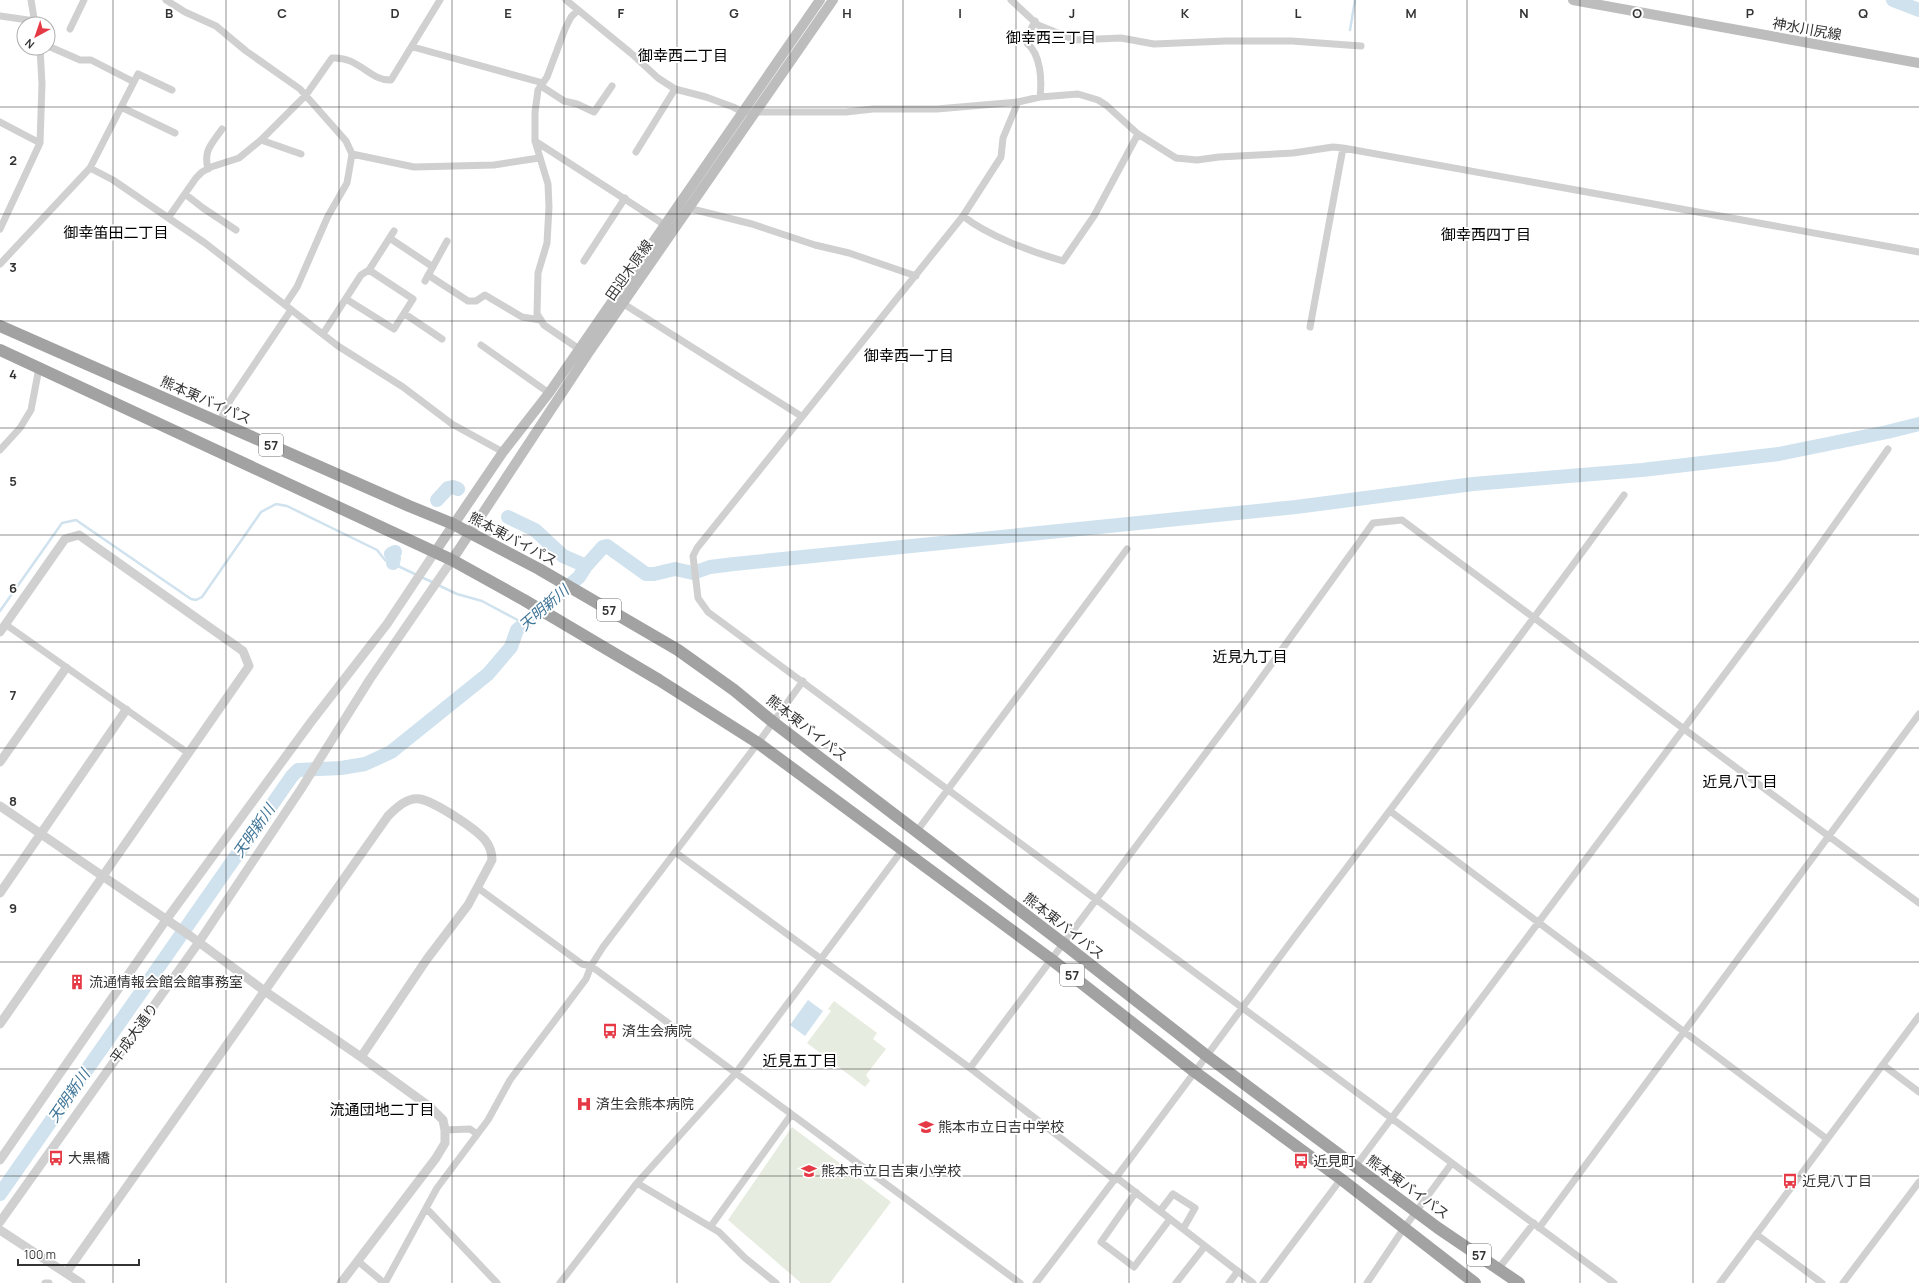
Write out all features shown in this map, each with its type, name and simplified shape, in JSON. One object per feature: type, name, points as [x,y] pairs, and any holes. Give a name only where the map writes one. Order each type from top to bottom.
[{"type":"highway","name":"熊本東バイパス","points":[[0,326],[453,524],[539,569],[678,650],[734,690],[773,722],[1064,944],[1207,1056],[1416,1212],[1519,1283]]},
{"type":"highway","name":"57","points":[[0,350],[452,560],[524,600],[659,680],[758,743],[903,849],[1052,960],[1195,1072],[1341,1179],[1475,1283]]},
{"type":"highway","points":[[1438,1228],[1506,1283]]},
{"type":"main road","name":"田迎木原線","points":[[669,228],[678,205],[820,0]]},
{"type":"main road","name":"田迎木原線","points":[[452,560],[583,352],[669,228],[689,209],[833,0]]},
{"type":"main road","name":"神水川尻線","points":[[1573,0],[1919,63]]},
{"type":"main road","name":"田迎木原線","points":[[435,552],[503,452],[583,352]]},
{"type":"street","points":[[31,0],[34,16]]},
{"type":"street","points":[[70,29],[84,0]]},
{"type":"street","points":[[166,0],[185,12],[216,26],[246,51],[300,89],[346,141],[352,154],[347,183],[328,216],[288,307],[231,399],[219,422]]},
{"type":"street","points":[[168,218],[196,178],[208,169],[239,158],[261,140],[306,96],[332,58],[343,57],[383,80],[391,80],[413,47],[440,0]]},
{"type":"street","points":[[566,0],[632,54],[658,78],[675,89],[706,97],[743,112],[937,109],[1018,102],[1040,97],[1078,94],[1098,100],[1106,105],[1138,134],[1176,158],[1197,160],[1293,153],[1333,147],[1343,148],[1919,252]]},
{"type":"street","points":[[1011,0],[1038,25],[1075,40],[1121,38],[1154,44],[1226,41],[1292,41],[1361,46]]},
{"type":"street","points":[[578,10],[571,17],[538,90],[535,112],[535,141],[548,184],[549,207],[546,243],[538,273],[537,314],[544,325],[583,352]]},
{"type":"street","points":[[0,16],[16,19]]},
{"type":"street","points":[[1035,21],[1027,37],[1027,43],[1034,49],[1041,83],[1040,97]]},
{"type":"street","points":[[413,47],[542,84],[564,101],[577,104],[594,112],[612,86]]},
{"type":"street","points":[[56,50],[80,60],[91,60],[134,82]]},
{"type":"street","points":[[0,229],[40,143],[42,84],[40,56]]},
{"type":"street","points":[[0,264],[90,168],[138,74],[172,90]]},
{"type":"street","points":[[636,152],[675,89]]},
{"type":"street","points":[[1018,102],[1003,138],[1001,157],[963,216],[916,276],[801,416],[700,544],[693,556],[698,598],[708,612],[1614,1283]]},
{"type":"street","points":[[121,107],[174,133]]},
{"type":"street","points":[[0,122],[40,143]]},
{"type":"street","points":[[208,169],[205,158],[207,152],[222,129]]},
{"type":"street","points":[[963,216],[973,224],[1003,238],[1046,256],[1064,261],[1094,216],[1138,134]]},
{"type":"street","points":[[261,140],[301,154]]},
{"type":"street","points":[[535,141],[625,198],[669,228]]},
{"type":"street","points":[[1310,327],[1343,148]]},
{"type":"street","points":[[352,154],[414,167],[494,165],[539,158]]},
{"type":"street","points":[[90,168],[113,180],[205,244],[323,334],[402,387],[452,424],[503,452]]},
{"type":"street","points":[[184,194],[236,230]]},
{"type":"street","points":[[584,261],[625,198]]},
{"type":"street","points":[[678,205],[752,224],[815,245],[849,253],[916,276]]},
{"type":"street","points":[[323,334],[361,275],[369,270],[394,231]]},
{"type":"street","points":[[390,239],[433,267]]},
{"type":"street","points":[[447,241],[426,278],[468,301],[476,301],[486,295],[522,317],[541,320]]},
{"type":"street","points":[[346,299],[394,329],[405,314],[413,299],[369,270]]},
{"type":"street","points":[[619,300],[801,416]]},
{"type":"street","points":[[405,314],[442,339]]},
{"type":"street","points":[[481,345],[549,393]]},
{"type":"street","points":[[0,450],[20,428],[31,410],[39,368]]},
{"type":"street","points":[[1355,1166],[1796,579],[1888,449]]},
{"type":"street","points":[[1036,1283],[1116,1179],[1242,1008],[1535,618],[1624,495]]},
{"type":"street","points":[[970,1068],[1244,702],[1372,523],[1402,520],[1919,903]]},
{"type":"street","points":[[0,1024],[249,666],[243,650],[79,535],[65,539],[3,628],[66,668],[188,753]]},
{"type":"street","points":[[916,831],[1127,549]]},
{"type":"street","points":[[0,1160],[312,722],[387,624],[435,552]]},
{"type":"street","name":"平成大通り","points":[[0,1222],[199,942],[301,789],[401,633],[452,560]]},
{"type":"street","points":[[0,762],[66,668]]},
{"type":"street","points":[[358,1262],[384,1283],[437,1188],[488,1120],[510,1080],[586,979],[591,966],[603,947],[758,743],[802,681]]},
{"type":"street","points":[[0,893],[126,710]]},
{"type":"street","points":[[1499,1268],[1536,1226],[1919,714]]},
{"type":"street","points":[[66,1273],[266,992],[388,816],[401,804],[419,799],[436,805],[478,833],[488,846],[492,860],[468,905],[428,959],[361,1057]]},
{"type":"street","points":[[0,806],[199,942],[266,992],[361,1057],[430,1107],[443,1120],[445,1130],[444,1142],[436,1158],[341,1283]]},
{"type":"street","points":[[1390,811],[1828,1139]]},
{"type":"street","points":[[560,1283],[637,1183],[735,1074],[903,849]]},
{"type":"street","points":[[675,852],[970,1068],[1116,1179],[1136,1192],[1253,1283]]},
{"type":"street","points":[[478,888],[582,964],[591,966],[735,1074],[1020,1283]]},
{"type":"street","points":[[1720,1283],[1919,1016]]},
{"type":"street","points":[[1883,1065],[1919,1092]]},
{"type":"street","points":[[711,1226],[791,1115]]},
{"type":"street","points":[[445,1130],[470,1129],[478,1134]]},
{"type":"street","points":[[1367,1283],[1404,1228],[1452,1163]]},
{"type":"street","points":[[1263,1283],[1341,1179]]},
{"type":"street","points":[[1844,1283],[1919,1182]]},
{"type":"street","points":[[637,1183],[711,1226],[776,1283]]},
{"type":"street","points":[[1136,1192],[1101,1242],[1134,1267],[1170,1219]]},
{"type":"street","points":[[1160,1211],[1173,1194],[1195,1208],[1183,1229]]},
{"type":"street","points":[[426,1208],[498,1283]]},
{"type":"street","points":[[0,1230],[81,1283]]},
{"type":"street","points":[[1756,1234],[1822,1283]]},
{"type":"street","points":[[1176,1283],[1205,1246]]},
{"type":"street","points":[[1229,1283],[1238,1271]]},
{"type":"shaded area","points":[[834,1001],[877,1033],[873,1039],[886,1049],[866,1075],[870,1081],[865,1087],[807,1043],[831,1011],[828,1009]]},
{"type":"shaded area","points":[[792,1127],[891,1202],[830,1283],[801,1283],[728,1220]]},
{"type":"water","points":[[808,1000],[823,1011],[805,1036],[790,1025]]},
{"type":"waterway","points":[[1350,30],[1355,0]]},
{"type":"waterway","name":"天明新川","points":[[1893,0],[1919,10]]},
{"type":"waterway","points":[[508,517],[535,530],[563,556],[586,566],[603,547],[607,546],[646,574],[654,574],[675,569],[693,573],[710,567],[734,564],[1296,507],[1473,484],[1642,470],[1779,454],[1919,424]]},
{"type":"waterway","points":[[437,500],[448,488],[453,487],[458,489]]},
{"type":"waterway","points":[[0,611],[62,523],[76,520],[191,599],[196,600],[202,597],[261,512],[276,504],[287,506],[377,550],[385,560],[434,583]]},
{"type":"waterway","points":[[393,563],[394,558],[391,554],[395,552]]},
{"type":"waterway","name":"天明新川","points":[[0,1194],[292,776],[298,770],[341,768],[365,764],[391,752],[488,674],[511,647],[517,630],[579,577],[586,566]]},
{"type":"waterway","points":[[438,585],[457,594],[482,601],[525,624]]},
{"type":"place","name":"流通情報会館会館事務室","points":[[77,982]]},
{"type":"place","name":"済生会病院","points":[[610,1031]]},
{"type":"place","name":"済生会熊本病院","points":[[584,1104]]},
{"type":"place","name":"熊本市立日吉中学校","points":[[926,1127]]},
{"type":"place","name":"大黒橋","points":[[56,1158]]},
{"type":"place","name":"近見町","points":[[1301,1161]]},
{"type":"place","name":"熊本市立日吉東小学校","points":[[809,1171]]},
{"type":"place","name":"近見八丁目","points":[[1790,1181]]},
{"type":"district","name":"御幸西三丁目","points":[[1051,38]]},
{"type":"district","name":"御幸西二丁目","points":[[683,56]]},
{"type":"district","name":"御幸笛田二丁目","points":[[116,233]]},
{"type":"district","name":"御幸西四丁目","points":[[1486,235]]},
{"type":"district","name":"御幸西一丁目","points":[[909,356]]},
{"type":"district","name":"近見九丁目","points":[[1250,657]]},
{"type":"district","name":"近見八丁目","points":[[1740,782]]},
{"type":"district","name":"近見五丁目","points":[[800,1061]]},
{"type":"district","name":"流通団地二丁目","points":[[382,1110]]}]
